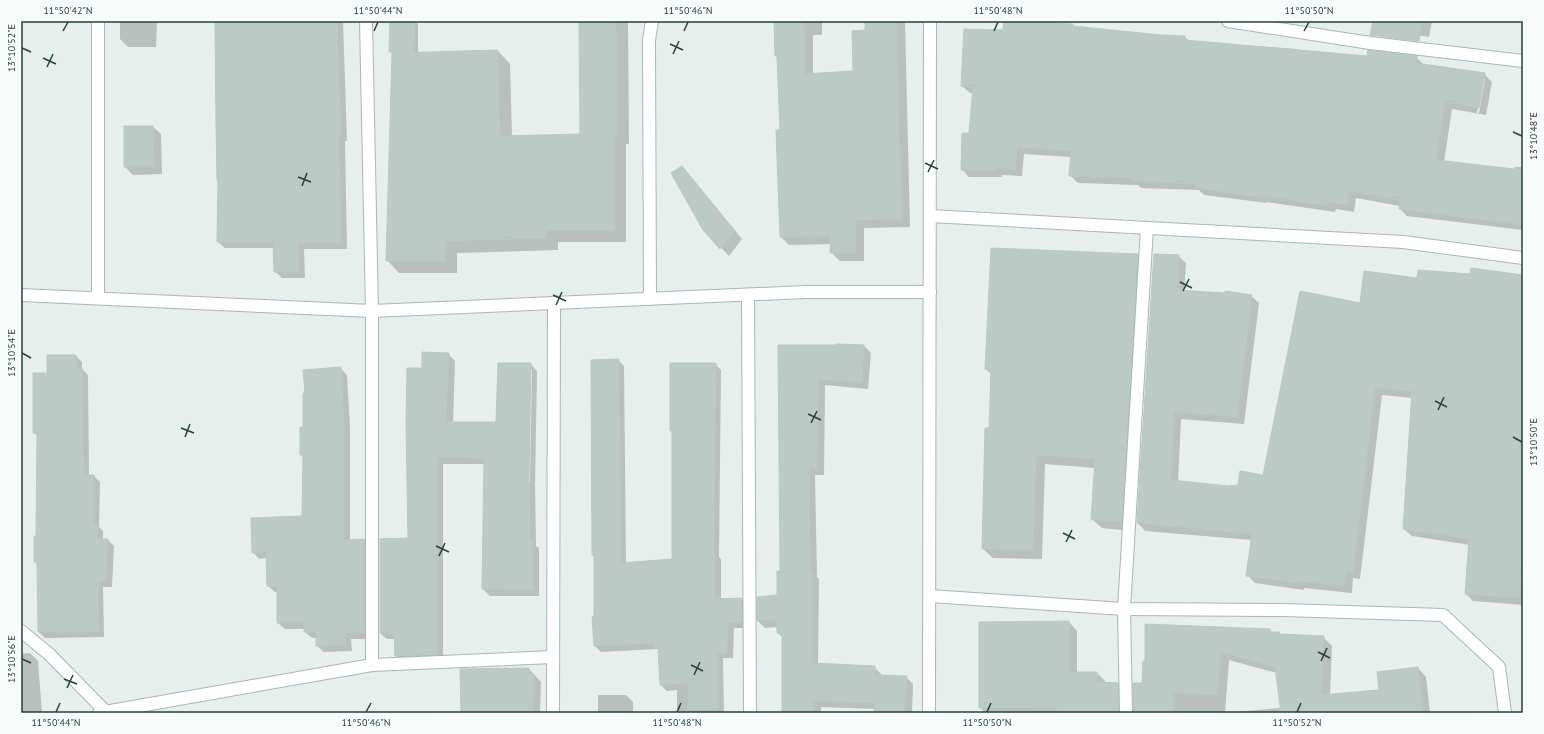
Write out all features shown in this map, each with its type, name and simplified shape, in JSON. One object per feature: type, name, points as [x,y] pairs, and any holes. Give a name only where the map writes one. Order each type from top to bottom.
[{"type":"street","points":[[98,21],[98,298]]},
{"type":"street","points":[[366,21],[372,311],[372,665]]},
{"type":"street","points":[[650,299],[649,40],[652,21]]},
{"type":"street","points":[[929,713],[930,21]]},
{"type":"street","points":[[1228,21],[1370,43],[1523,61]]},
{"type":"street","points":[[930,216],[1403,242],[1523,258]]},
{"type":"street","points":[[1126,713],[1124,609],[1147,228]]},
{"type":"street","points":[[21,295],[372,311],[806,292],[930,292]]},
{"type":"street","points":[[748,295],[750,713]]},
{"type":"street","points":[[553,713],[554,303]]},
{"type":"street","points":[[930,596],[1124,609],[1282,610],[1442,615],[1499,667],[1505,713]]},
{"type":"street","points":[[21,631],[49,654],[102,713],[372,665],[553,657]]},
{"type":"building","points":[[215,21],[337,21],[341,135],[339,135],[341,243],[298,243],[299,272],[274,272],[273,242],[217,242],[218,180]]},
{"type":"building","points":[[390,21],[415,21],[414,52],[389,52]]},
{"type":"building","points":[[579,21],[616,21],[617,133],[615,133],[615,230],[546,230],[546,238],[445,241],[445,261],[386,261],[392,53],[498,50],[500,136],[580,134]]},
{"type":"building","points":[[774,21],[804,21],[805,74],[853,71],[852,31],[865,30],[865,21],[896,21],[902,219],[856,220],[856,253],[830,253],[831,236],[780,237],[776,130],[780,130]]},
{"type":"building","points":[[1004,21],[1073,24],[1073,26],[1185,36],[1185,40],[1367,56],[1368,50],[1417,56],[1416,63],[1485,73],[1479,108],[1445,102],[1436,160],[1523,170],[1523,225],[1399,209],[1400,200],[1349,191],[1347,205],[1329,202],[1328,206],[1260,195],[1260,197],[1196,188],[1196,184],[1133,181],[1133,178],[1069,176],[1071,151],[1017,147],[1015,170],[995,168],[995,170],[961,170],[962,133],[969,133],[973,87],[961,86],[964,29],[1003,30]]},
{"type":"building","points":[[1373,21],[1422,21],[1419,41],[1370,35]]},
{"type":"building","points":[[124,126],[153,126],[154,167],[124,167]]},
{"type":"building","points":[[682,166],[735,231],[720,249],[703,230],[671,173]]},
{"type":"building","points":[[991,248],[1138,254],[1122,522],[1091,519],[1095,459],[1036,455],[1033,550],[982,549],[985,428],[989,428],[991,370],[985,369]]},
{"type":"building","points":[[1154,254],[1179,255],[1177,290],[1225,293],[1225,291],[1252,295],[1237,417],[1174,412],[1171,480],[1228,486],[1238,485],[1240,471],[1263,475],[1300,291],[1360,303],[1364,271],[1417,278],[1418,270],[1470,274],[1471,268],[1523,275],[1523,551],[1519,598],[1465,594],[1469,539],[1403,529],[1412,391],[1375,388],[1353,572],[1346,571],[1344,586],[1297,581],[1297,583],[1246,576],[1252,534],[1137,523]]},
{"type":"building","points":[[778,345],[864,345],[862,383],[818,379],[817,469],[809,468],[810,571],[812,571],[812,663],[875,666],[875,675],[907,676],[904,713],[874,713],[874,703],[814,701],[814,711],[782,711],[782,633],[777,633],[777,620],[757,621],[757,597],[777,595],[777,571],[780,571]]},
{"type":"building","points":[[422,352],[449,353],[446,422],[496,422],[498,363],[531,363],[529,477],[530,540],[532,540],[533,588],[532,590],[482,589],[484,458],[437,457],[437,655],[395,656],[394,633],[380,633],[380,539],[408,538],[406,423],[407,368],[422,368]]},
{"type":"building","points":[[47,355],[76,355],[77,368],[82,368],[84,475],[94,475],[94,524],[97,524],[98,539],[108,539],[106,581],[98,581],[99,632],[38,632],[37,562],[34,562],[34,536],[36,536],[37,433],[33,433],[33,373],[47,373]]},
{"type":"building","points":[[619,359],[621,563],[672,559],[672,431],[670,431],[670,363],[716,363],[715,599],[742,598],[742,622],[728,623],[727,653],[718,653],[718,710],[688,710],[688,683],[660,685],[658,647],[654,647],[654,643],[594,646],[592,617],[594,616],[594,555],[592,555],[591,360]]},
{"type":"building","points":[[341,367],[344,420],[344,540],[364,539],[364,633],[345,633],[346,645],[316,646],[316,632],[304,632],[304,623],[277,623],[277,586],[267,586],[266,552],[252,553],[251,518],[302,516],[303,455],[300,455],[300,427],[303,427],[303,393],[305,393],[303,370]]},
{"type":"building","points":[[1069,621],[1069,672],[1097,672],[1097,682],[1118,683],[1118,713],[1057,713],[1057,707],[979,708],[979,622]]},
{"type":"building","points":[[1145,624],[1270,629],[1270,632],[1279,632],[1279,634],[1324,636],[1321,695],[1379,690],[1377,672],[1418,667],[1423,713],[1281,713],[1275,667],[1221,652],[1217,695],[1174,693],[1174,713],[1133,713],[1133,683],[1142,683],[1143,661],[1145,661]]},
{"type":"building","points":[[529,668],[529,674],[534,674],[533,713],[461,713],[460,669]]}]
